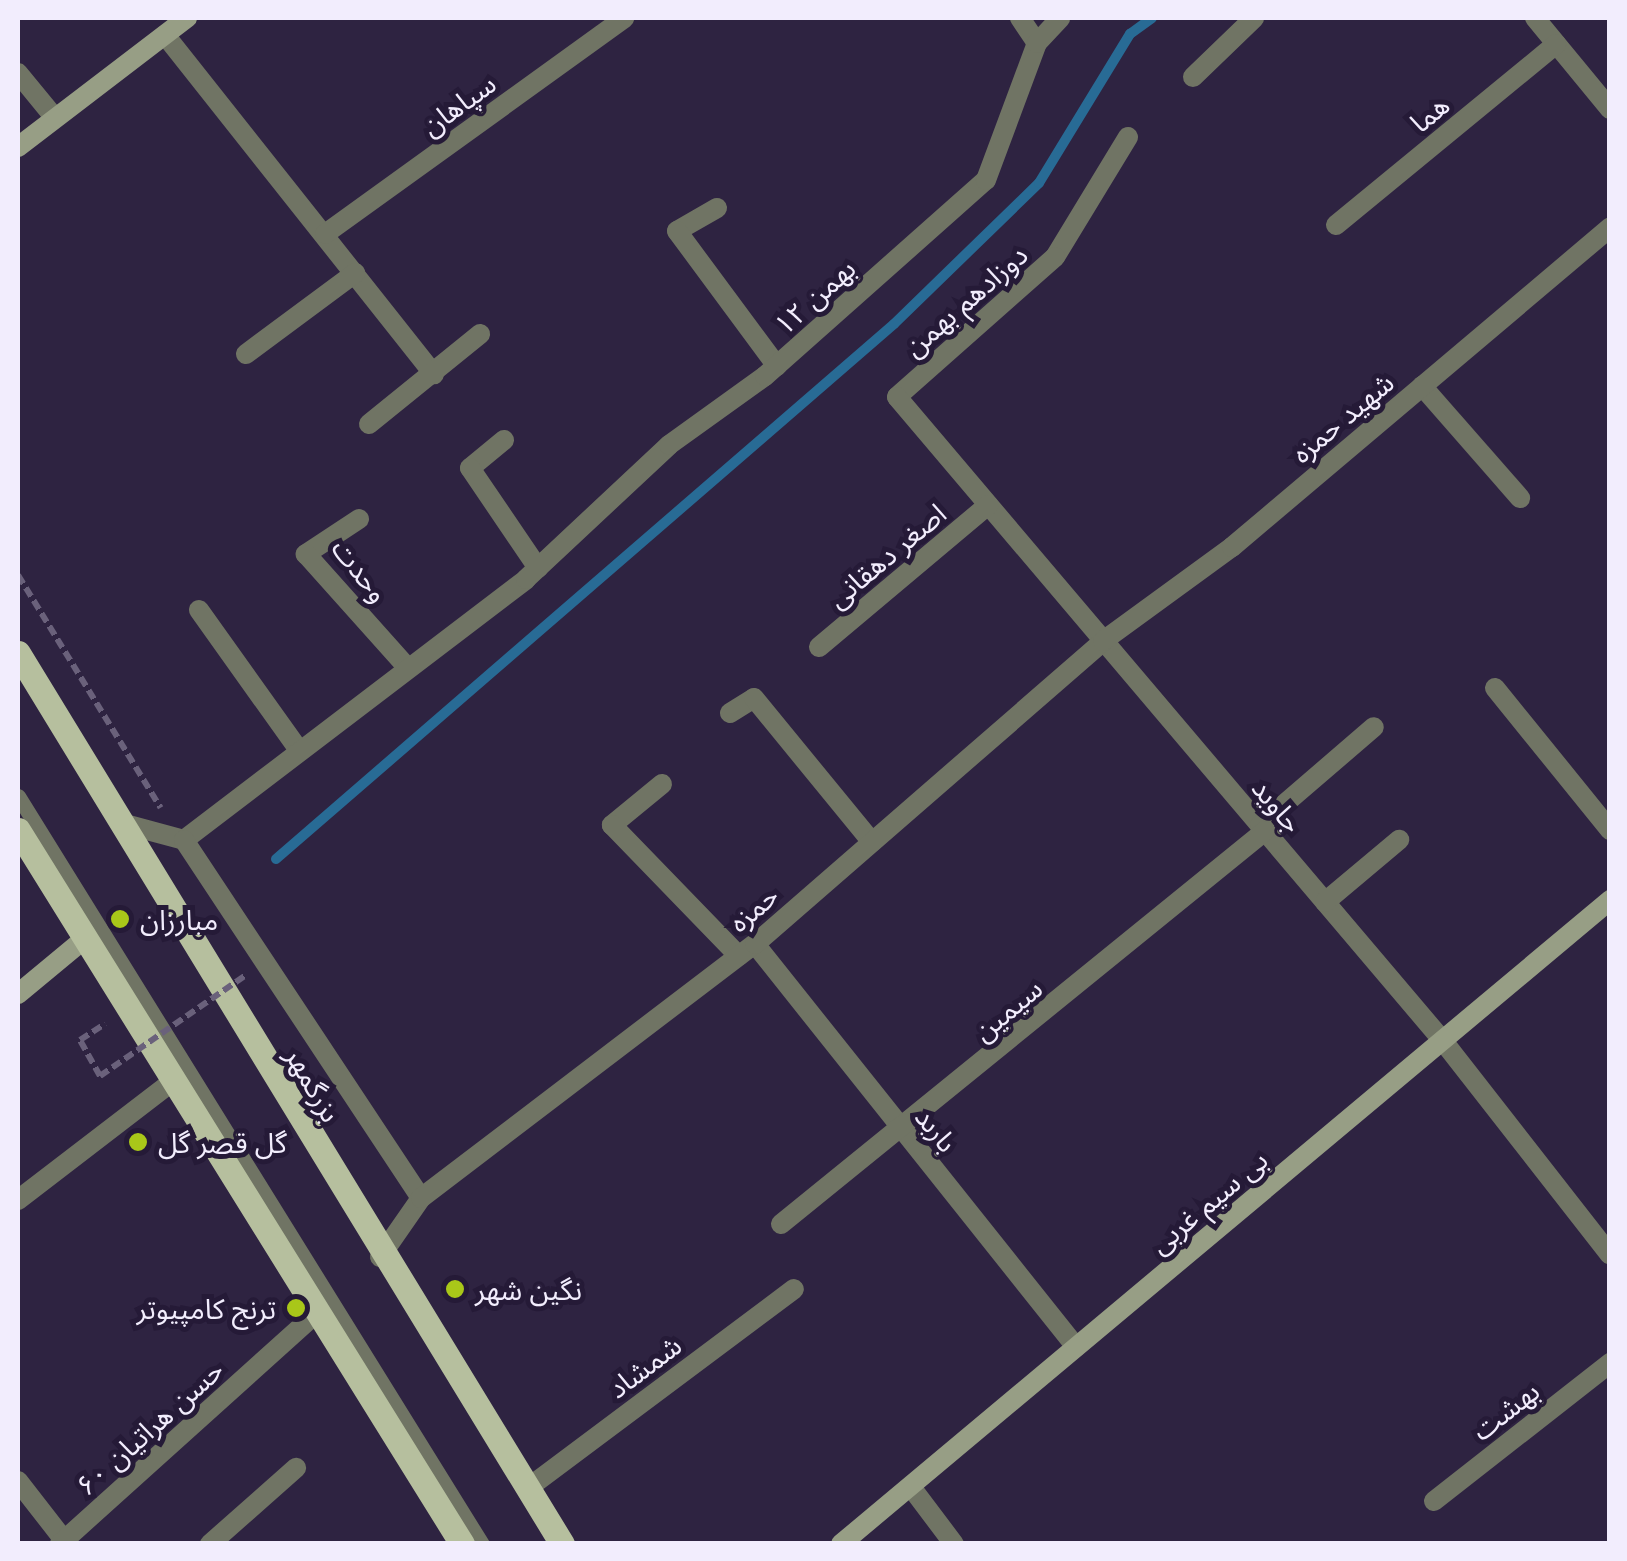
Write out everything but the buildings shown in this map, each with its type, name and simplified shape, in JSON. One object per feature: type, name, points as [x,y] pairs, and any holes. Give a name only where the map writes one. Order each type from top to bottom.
[{"type":"main road","name":"بزرگمهر","points":[[18,653],[380,1257],[562,1544]]},
{"type":"main road","points":[[18,830],[462,1544]]},
{"type":"street","points":[[18,146],[187,18]]},
{"type":"street","name":"سپاهان","points":[[326,234],[624,18]]},
{"type":"street","points":[[1020,18],[1037,43]]},
{"type":"street","name":"۱۲ بهمن","points":[[182,839],[538,568],[669,445],[777,366],[986,180],[1037,43],[1060,18]]},
{"type":"street","points":[[1193,77],[1254,18]]},
{"type":"street","points":[[1534,18],[1610,109]]},
{"type":"street","points":[[165,34],[434,374]]},
{"type":"street","name":"هما","points":[[1336,225],[1556,44]]},
{"type":"street","points":[[18,74],[55,118]]},
{"type":"street","name":"دوزادهم بهمن","points":[[896,397],[1055,258],[1128,137]]},
{"type":"street","points":[[717,208],[678,230],[777,366]]},
{"type":"street","name":"شهید حمزه","points":[[1104,641],[1422,386],[1610,227]]},
{"type":"street","points":[[246,354],[356,273]]},
{"type":"street","points":[[369,424],[480,334]]},
{"type":"street","points":[[1422,386],[1520,498]]},
{"type":"street","name":"جاوید","points":[[896,397],[1443,1041],[1610,1255]]},
{"type":"street","points":[[504,440],[470,468],[538,568]]},
{"type":"street","name":"اصغر دهقانی","points":[[819,647],[988,505]]},
{"type":"street","name":"وحدت","points":[[359,519],[306,554],[407,667]]},
{"type":"street","points":[[199,610],[299,750]]},
{"type":"street","name":"حمزه","points":[[380,1257],[422,1198],[747,950],[1104,641]]},
{"type":"street","points":[[1495,688],[1610,830]]},
{"type":"street","points":[[730,713],[754,698],[872,842]]},
{"type":"street","name":"سیمین","points":[[780,1224],[903,1131],[1262,828],[1374,727]]},
{"type":"street","points":[[662,784],[612,826],[747,950]]},
{"type":"street","points":[[121,823],[182,839],[422,1198]]},
{"type":"street","points":[[1325,902],[1399,840]]},
{"type":"street","name":"بی سیم غربی","points":[[842,1544],[1610,900]]},
{"type":"street","points":[[18,994],[83,940]]},
{"type":"street","name":"باربد","points":[[747,950],[903,1131],[1076,1347]]},
{"type":"street","points":[[18,1200],[172,1082]]},
{"type":"street","name":"شمشاد","points":[[528,1488],[794,1289]]},
{"type":"street","name":"حسن هراتیان ۶۰","points":[[64,1542],[319,1312]]},
{"type":"street","name":"بهشت","points":[[1434,1501],[1610,1363]]},
{"type":"street","points":[[210,1544],[296,1468]]},
{"type":"street","points":[[18,1481],[64,1542]]},
{"type":"street","points":[[911,1487],[954,1544]]},
{"type":"lane","points":[[18,796],[482,1544]]},
{"type":"path","points":[[18,574],[182,839]]},
{"type":"path","points":[[80,1040],[100,1076],[246,976]]},
{"type":"waterway","points":[[276,859],[894,324],[1039,183],[1130,34],[1152,18]]},
{"type":"place","name":"مبارزان","points":[[120,919]]},
{"type":"place","name":"گل قصر گل","points":[[138,1142]]},
{"type":"place","name":"نگین شهر","points":[[455,1289]]},
{"type":"place","name":"ترنج کامپیوتر","points":[[296,1308]]}]
